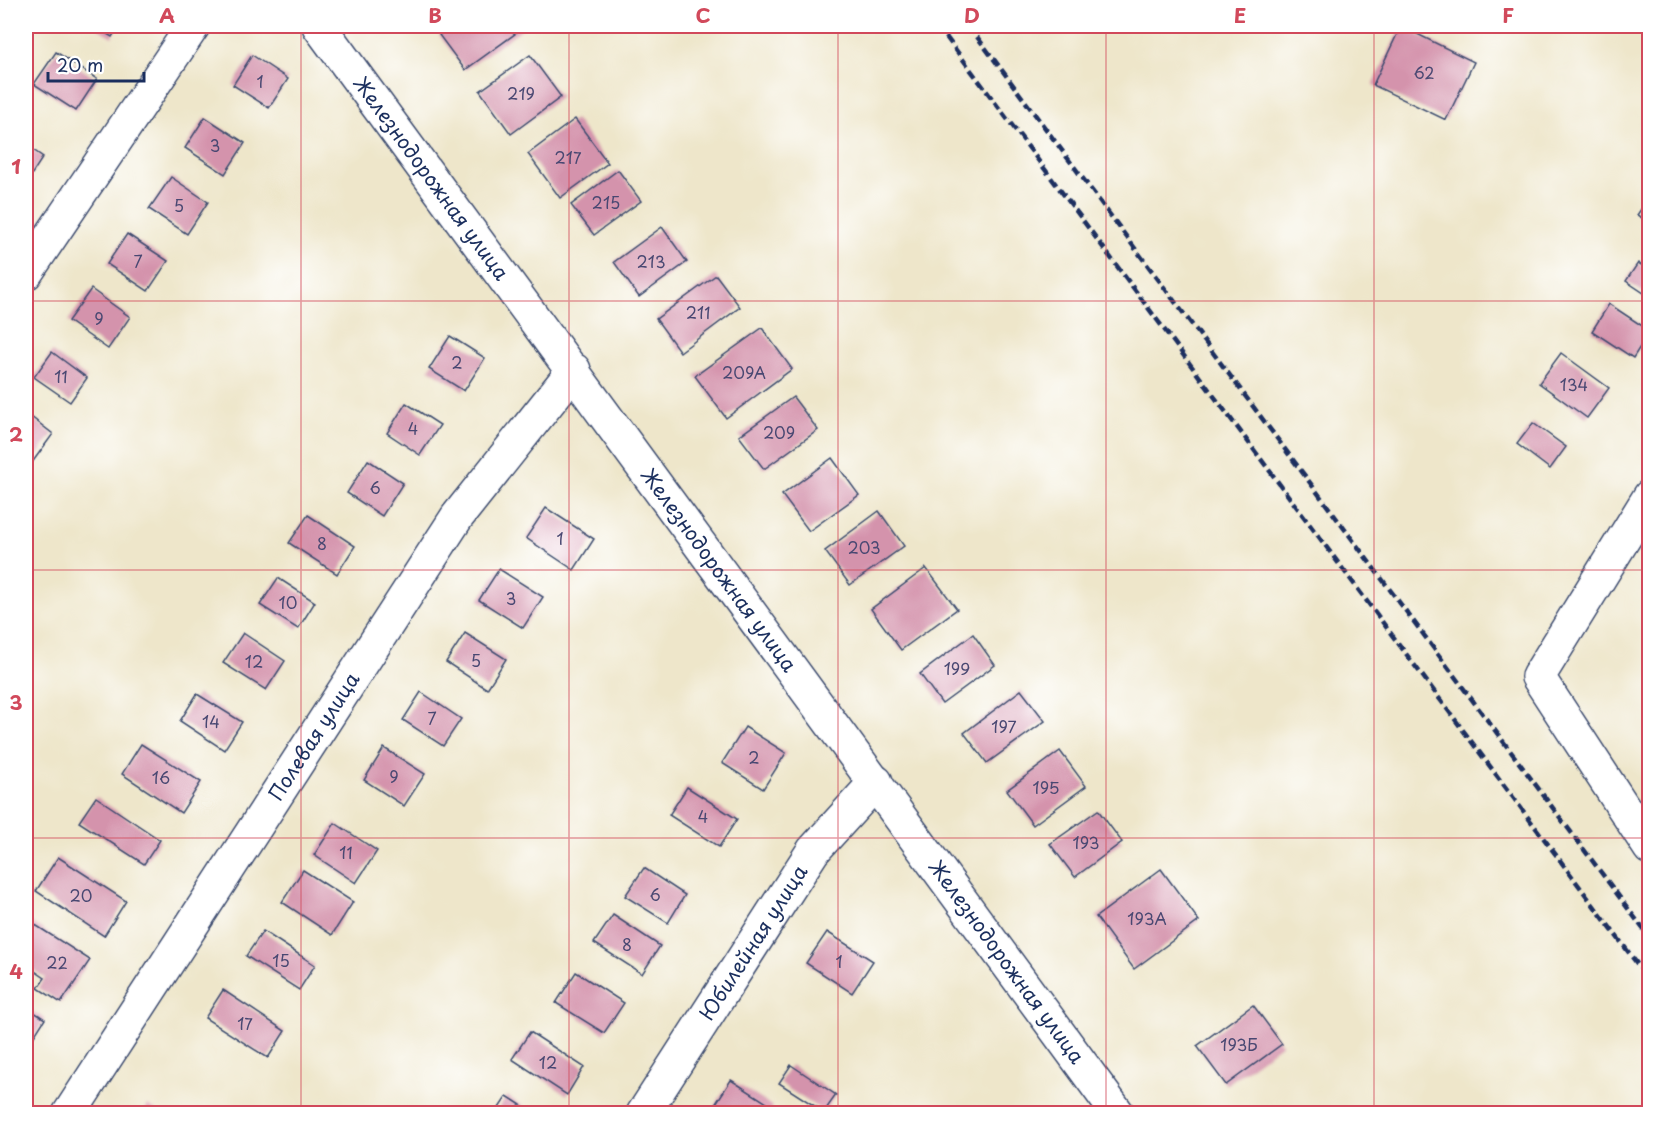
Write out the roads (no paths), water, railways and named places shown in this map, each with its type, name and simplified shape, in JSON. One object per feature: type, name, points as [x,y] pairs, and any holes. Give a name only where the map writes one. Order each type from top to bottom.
[{"type":"street","points":[[26,273],[193,26]]},
{"type":"street","name":"Железнодорожная улица","points":[[319,26],[1118,1113]]},
{"type":"street","name":"Полевая улица","points":[[69,1113],[457,517],[574,370]]},
{"type":"street","points":[[1650,496],[1538,677],[1650,848]]},
{"type":"street","name":"Юбилейная улица","points":[[643,1113],[813,851],[876,782]]},
{"type":"railway","points":[[938,26],[1650,981]]},
{"type":"railway","points":[[969,26],[1650,938]]}]
